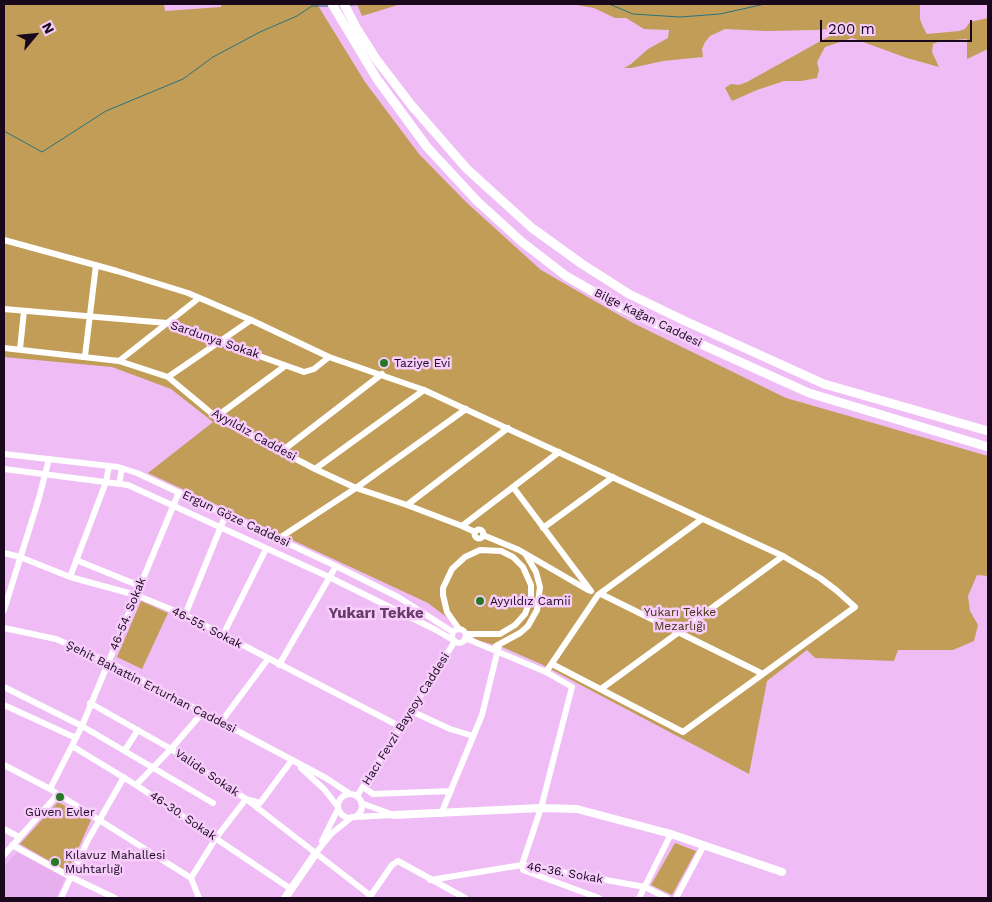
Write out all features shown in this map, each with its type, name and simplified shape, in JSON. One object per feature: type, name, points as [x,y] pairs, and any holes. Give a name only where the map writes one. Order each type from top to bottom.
[{"type":"main road","name":"Bilge Kağan Caddesi","points":[[332,4],[347,20],[406,98],[467,168],[532,228],[582,264],[629,294],[824,384],[988,431]]},
{"type":"main road","name":"Bilge Kağan Caddesi","points":[[344,4],[347,20],[376,79],[427,147],[477,201],[522,242],[566,276],[623,308],[809,393],[988,447]]},
{"type":"street","points":[[4,240],[171,287],[251,320],[329,357],[424,390],[782,556],[820,578],[855,607],[683,732],[552,664]]},
{"type":"street","points":[[85,356],[96,265]]},
{"type":"street","points":[[119,361],[199,298]]},
{"type":"street","name":"Sardunya Sokak","points":[[4,309],[167,323],[304,372],[309,372],[329,357]]},
{"type":"street","points":[[20,349],[24,311]]},
{"type":"street","points":[[168,377],[251,320]]},
{"type":"street","name":"Ayyıldız Caddesi","points":[[4,348],[119,361],[168,377],[216,417],[315,468],[356,488],[407,505],[524,552],[591,591],[679,632],[762,674]]},
{"type":"street","points":[[216,417],[285,366]]},
{"type":"street","points":[[282,451],[382,374]]},
{"type":"street","points":[[315,468],[424,390]]},
{"type":"street","points":[[278,539],[356,488],[466,409]]},
{"type":"street","points":[[407,505],[508,428]]},
{"type":"street","points":[[462,526],[559,452]]},
{"type":"street","name":"Ergun Göze Caddesi","points":[[4,454],[109,466],[137,472],[336,566],[398,597],[456,630]]},
{"type":"street","points":[[4,610],[49,459]]},
{"type":"street","points":[[70,577],[106,482],[109,466]]},
{"type":"street","name":"Ergun Göze Caddesi","points":[[4,468],[128,485],[329,577],[454,641]]},
{"type":"street","points":[[119,484],[122,468]]},
{"type":"street","points":[[543,528],[613,477]]},
{"type":"street","points":[[513,487],[591,591]]},
{"type":"street","name":"46-54. Sokak","points":[[50,789],[82,726],[179,492]]},
{"type":"street","points":[[185,615],[226,514]]},
{"type":"street","points":[[546,672],[599,595],[702,519]]},
{"type":"street","points":[[478,535],[484,550]]},
{"type":"street","points":[[456,630],[444,604],[443,588],[452,569],[474,549],[478,535]]},
{"type":"street","points":[[223,635],[266,548]]},
{"type":"street","points":[[456,630],[452,636],[454,641],[460,643],[466,636],[505,632],[521,619],[529,606],[531,598],[531,585],[519,563],[501,552],[484,550],[471,553]]},
{"type":"street","points":[[442,814],[482,715],[498,648],[528,626],[537,610],[540,587],[536,572],[524,552]]},
{"type":"street","name":"46-55. Sokak","points":[[4,553],[70,577],[136,595],[185,615],[401,727]]},
{"type":"street","points":[[601,689],[782,556]]},
{"type":"street","points":[[76,560],[140,586]]},
{"type":"street","points":[[279,665],[336,566]]},
{"type":"street","points":[[392,608],[398,597]]},
{"type":"street","points":[[403,614],[408,604]]},
{"type":"street","name":"Şehit Bahattin Erturhan Caddesi","points":[[4,628],[56,639],[108,662],[326,778],[356,798],[394,815]]},
{"type":"street","points":[[456,630],[463,630],[466,636],[487,648],[498,648],[572,687],[541,808],[522,865],[523,870],[599,898]]},
{"type":"street","name":"Hacı Fevzi Baysoy Caddesi","points":[[356,798],[454,641]]},
{"type":"street","points":[[221,722],[268,659]]},
{"type":"street","points":[[4,687],[82,726],[213,803]]},
{"type":"street","name":"Valide Sokak","points":[[90,703],[172,749],[246,799],[370,897]]},
{"type":"street","points":[[4,705],[76,738]]},
{"type":"street","points":[[411,711],[450,730],[473,736]]},
{"type":"street","points":[[136,785],[172,749],[203,712]]},
{"type":"street","points":[[125,750],[138,730]]},
{"type":"street","name":"46-30. Sokak","points":[[72,746],[124,777],[291,890]]},
{"type":"street","points":[[191,878],[216,838],[246,799],[260,803],[292,760]]},
{"type":"street","name":"Şehit Bahattin Erturhan Caddesi","points":[[292,760],[314,779],[338,808]]},
{"type":"street","points":[[4,765],[50,789],[191,878],[199,898]]},
{"type":"street","points":[[61,898],[99,820],[124,777]]},
{"type":"street","points":[[364,787],[373,794],[451,791]]},
{"type":"street","points":[[4,855],[58,794]]},
{"type":"street","points":[[285,898],[331,834],[360,812],[356,798],[341,797],[338,808],[316,853]]},
{"type":"street","points":[[338,808],[344,816],[353,817]]},
{"type":"street","name":"Şehit Bahattin Erturhan Caddesi","points":[[353,817],[541,808],[577,809],[671,834],[782,872]]},
{"type":"street","points":[[4,829],[19,837]]},
{"type":"street","points":[[639,898],[671,834]]},
{"type":"street","points":[[676,898],[704,845]]},
{"type":"street","points":[[12,846],[115,898]]},
{"type":"street","points":[[370,897],[392,864],[398,861],[465,898]]},
{"type":"street","name":"46-36. Sokak","points":[[430,880],[522,865],[645,887],[667,898]]},
{"type":"shaded area","points":[[17,852],[65,878],[56,898],[4,898],[4,867]]},
{"type":"green space","name":"Yukarı Tekke Mezarlığı","points":[[4,4],[164,4],[165,11],[221,7],[221,4],[317,4],[365,82],[419,154],[466,202],[541,270],[633,323],[786,398],[988,456],[988,576],[977,575],[968,596],[970,611],[978,625],[974,641],[953,650],[898,650],[894,661],[815,658],[807,650],[767,681],[749,774],[541,664],[502,647],[477,640],[428,603],[148,473],[213,422],[171,389],[112,367],[4,357]]},
{"type":"green space","points":[[357,4],[401,4],[362,16]]},
{"type":"green space","points":[[571,4],[920,4],[920,19],[927,34],[959,31],[965,29],[970,22],[988,18],[988,49],[967,59],[967,39],[940,41],[933,44],[932,52],[939,67],[907,58],[852,38],[825,47],[817,62],[819,70],[817,78],[801,81],[784,81],[732,101],[725,88],[731,84],[739,85],[747,82],[835,33],[840,28],[766,31],[725,29],[710,36],[705,42],[702,49],[703,57],[663,61],[624,68],[648,49],[668,38],[669,30],[644,29],[626,18],[615,18],[594,8]]},
{"type":"green space","points":[[141,601],[168,613],[142,669],[117,657]]},
{"type":"green space","points":[[58,802],[91,820],[69,869],[66,871],[57,865],[59,861],[53,858],[51,862],[20,844]]},
{"type":"green space","points":[[675,843],[696,851],[672,895],[651,885]]},
{"type":"waterway","points":[[350,5],[367,4]]},
{"type":"waterway","points":[[609,4],[633,14],[680,17],[720,14],[765,4]]},
{"type":"waterway","points":[[4,131],[42,152],[106,111],[183,79],[213,57],[260,32],[297,16],[312,6],[328,6]]},
{"type":"place","name":"Taziye Evi","points":[[384,363]]},
{"type":"place","name":"Ayyıldız Camii","points":[[480,601]]},
{"type":"place","name":"Güven Evler","points":[[60,797]]},
{"type":"place","name":"Kılavuz Mahallesi Muhtarlığı","points":[[55,862]]},
{"type":"district","name":"Yukarı Tekke","points":[[376,614]]}]
